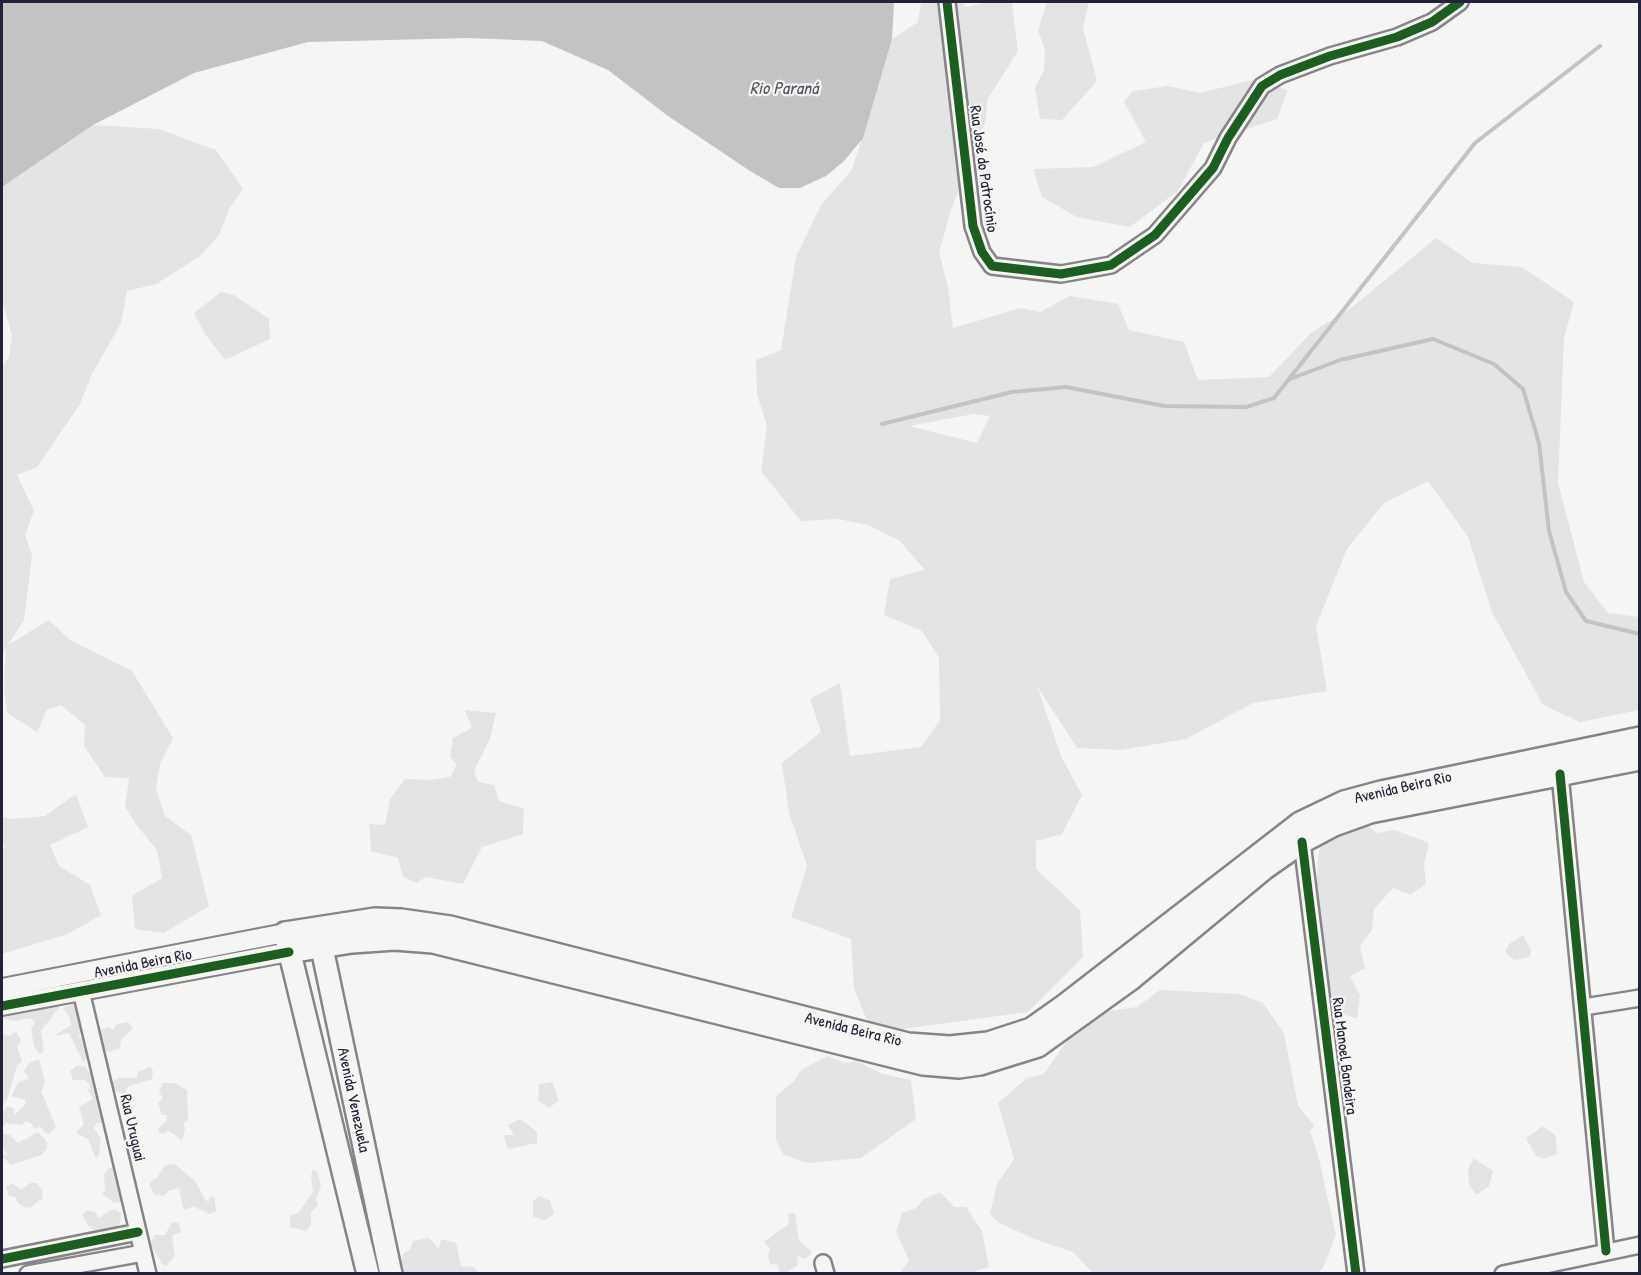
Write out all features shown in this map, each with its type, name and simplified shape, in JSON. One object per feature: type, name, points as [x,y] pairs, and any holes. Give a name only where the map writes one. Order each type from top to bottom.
[{"type":"main road","name":"Avenida Beira Rio","points":[[287,943],[320,936],[433,942],[563,972],[912,1061],[959,1067],[980,1064],[1038,1046],[1300,823],[1344,802],[1381,792],[1640,738]]},
{"type":"main road","name":"Avenida Beira Rio","points":[[1125,971],[1302,842],[1334,825],[1370,812],[1640,759]]},
{"type":"main road","name":"Avenida Venezuela","points":[[320,936],[391,1274]]},
{"type":"main road","name":"Avenida Venezuela","points":[[287,943],[368,1274]]},
{"type":"street","name":"Rua José do Patrocínio","points":[[947,2],[973,226],[982,252],[992,266],[1061,274],[1111,266],[1155,235],[1213,168],[1228,138],[1262,86],[1280,75],[1330,56],[1397,37],[1432,22],[1460,2]]},
{"type":"street","points":[[1560,774],[1606,1251]]},
{"type":"street","name":"Rua Manoel Bandeira","points":[[1302,842],[1356,1274]]},
{"type":"street","name":"Avenida Beira Rio","points":[[2,988],[287,943]]},
{"type":"street","name":"Avenida Beira Rio","points":[[2,1006],[81,991],[287,943]]},
{"type":"street","name":"Rua Uruguai","points":[[81,991],[148,1274]]},
{"type":"street","points":[[1584,1007],[1640,998]]},
{"type":"street","points":[[2,1259],[138,1232]]},
{"type":"street","points":[[1503,1274],[1640,1245]]},
{"type":"street","points":[[28,1274],[142,1253]]},
{"type":"shaded area","points":[[921,2],[964,2],[965,7],[987,2],[1012,2],[1018,51],[987,100],[986,120],[951,210],[939,253],[948,287],[953,328],[1021,308],[1040,312],[1070,296],[1118,304],[1129,330],[1184,342],[1198,380],[1269,377],[1312,332],[1351,308],[1436,238],[1473,263],[1522,267],[1574,302],[1564,338],[1558,483],[1584,582],[1608,613],[1639,617],[1639,710],[1580,722],[1543,705],[1492,612],[1468,537],[1428,481],[1384,503],[1347,549],[1316,626],[1327,691],[1253,703],[1186,739],[1121,750],[1077,748],[1037,686],[1061,756],[1082,795],[1062,834],[1036,841],[1036,869],[1080,910],[1083,957],[1028,1012],[872,1033],[854,988],[851,939],[791,917],[807,866],[789,813],[782,763],[821,732],[810,699],[840,683],[850,756],[921,747],[940,720],[939,658],[922,631],[884,615],[890,579],[925,570],[900,541],[868,525],[838,519],[801,521],[761,471],[767,426],[757,394],[756,360],[781,350],[796,257],[821,205],[852,170],[892,39],[918,22]],"holes":[[[974,414],[990,416],[977,443],[909,426]]]},
{"type":"shaded area","points":[[1047,2],[1089,2],[1083,28],[1097,81],[1062,120],[1040,119],[1035,87],[1044,71],[1045,51],[1038,30]]},
{"type":"shaded area","points":[[1252,80],[1288,90],[1277,119],[1204,143],[1178,191],[1130,227],[1077,217],[1042,197],[1033,169],[1093,167],[1146,142],[1124,102],[1133,91],[1168,86],[1200,93]]},
{"type":"shaded area","points":[[93,125],[159,129],[216,150],[243,189],[229,209],[219,235],[200,256],[156,284],[127,291],[121,323],[92,374],[80,404],[37,467],[17,475],[34,511],[25,535],[32,555],[24,620],[8,645],[49,620],[70,640],[132,671],[173,738],[160,764],[156,788],[165,816],[191,835],[209,906],[164,933],[135,929],[132,896],[162,878],[157,850],[125,807],[129,778],[105,777],[84,746],[85,725],[61,705],[47,710],[37,732],[7,713],[4,687],[6,648],[2,655],[2,366],[9,357],[12,335],[2,300],[2,187]]},
{"type":"shaded area","points":[[221,292],[234,295],[269,319],[270,339],[225,360],[205,334],[194,313]]},
{"type":"shaded area","points":[[465,710],[496,713],[490,739],[474,771],[478,782],[494,785],[499,801],[524,809],[523,834],[482,847],[463,884],[426,877],[416,883],[403,877],[398,858],[371,851],[369,824],[385,825],[390,799],[405,779],[429,780],[450,777],[457,765],[450,757],[453,738],[472,728]]},
{"type":"shaded area","points":[[76,794],[88,827],[50,845],[59,866],[90,885],[101,915],[68,934],[2,954],[2,849],[5,846],[2,843],[2,816],[10,819],[45,816]]},
{"type":"shaded area","points":[[1367,825],[1377,833],[1395,830],[1429,843],[1424,864],[1426,884],[1410,895],[1393,888],[1374,909],[1372,930],[1360,946],[1365,968],[1350,976],[1360,995],[1357,1018],[1337,1013],[1319,945],[1315,917],[1318,858],[1320,847],[1339,834]]},
{"type":"shaded area","points":[[1523,935],[1531,950],[1530,957],[1514,960],[1505,952],[1509,944]]},
{"type":"shaded area","points":[[1160,990],[1240,994],[1263,1003],[1284,1033],[1298,1106],[1314,1125],[1310,1132],[1318,1155],[1336,1235],[1323,1268],[1317,1273],[1093,1273],[1073,1252],[1034,1239],[998,1222],[990,1214],[997,1184],[1014,1159],[998,1103],[1027,1078],[1044,1074],[1068,1039],[1093,1013],[1137,1007]]},
{"type":"shaded area","points":[[57,1001],[60,1006],[41,1031],[44,1051],[40,1054],[34,1046],[31,1028],[35,1023],[31,1018],[13,1021],[2,1018],[2,1006]]},
{"type":"shaded area","points":[[75,1003],[80,1007],[88,1028],[78,1035],[88,1044],[90,1053],[83,1062],[69,1033],[54,1036],[71,1025],[70,1018],[63,1008]]},
{"type":"shaded area","points":[[128,1022],[133,1028],[121,1040],[120,1048],[109,1052],[103,1049],[100,1029],[109,1027],[113,1030],[117,1024]]},
{"type":"shaded area","points":[[16,1032],[21,1040],[17,1047],[22,1061],[17,1066],[7,1100],[2,1106],[2,1034],[8,1036]]},
{"type":"shaded area","points":[[827,1056],[846,1063],[856,1061],[883,1074],[911,1080],[916,1119],[861,1158],[808,1163],[784,1155],[776,1140],[776,1096],[795,1080],[801,1070]]},
{"type":"shaded area","points":[[39,1059],[45,1083],[41,1091],[56,1127],[48,1135],[40,1127],[34,1129],[32,1124],[26,1121],[22,1125],[6,1123],[2,1128],[2,1114],[6,1106],[14,1108],[14,1115],[24,1106],[26,1100],[11,1096],[18,1083],[29,1078],[24,1071],[29,1063]]},
{"type":"shaded area","points":[[77,1065],[86,1067],[88,1072],[95,1071],[107,1123],[97,1123],[93,1128],[101,1138],[96,1159],[88,1139],[76,1133],[84,1124],[79,1107],[93,1099],[88,1091],[90,1085],[85,1080],[73,1080],[70,1071]]},
{"type":"shaded area","points":[[150,1067],[153,1071],[152,1079],[127,1087],[125,1094],[113,1091],[113,1081],[119,1078],[137,1078],[138,1072]]},
{"type":"shaded area","points":[[552,1082],[559,1100],[549,1108],[538,1100],[539,1084]]},
{"type":"shaded area","points":[[163,1083],[174,1083],[187,1090],[188,1120],[183,1123],[185,1129],[182,1140],[169,1131],[162,1134],[158,1131],[159,1127],[166,1122],[167,1115],[162,1115],[158,1103],[163,1099],[159,1091]]},
{"type":"shaded area","points":[[521,1119],[537,1132],[537,1143],[508,1149],[503,1135],[514,1135],[508,1125]]},
{"type":"shaded area","points":[[1543,1126],[1556,1136],[1557,1154],[1544,1159],[1536,1156],[1526,1138]]},
{"type":"shaded area","points":[[2,1128],[4,1134],[10,1135],[18,1143],[38,1132],[47,1142],[47,1149],[41,1155],[11,1165],[2,1156],[7,1154],[2,1148]]},
{"type":"shaded area","points":[[1474,1158],[1493,1171],[1489,1186],[1476,1195],[1469,1184],[1468,1169]]},
{"type":"shaded area","points":[[175,1164],[195,1181],[208,1202],[212,1196],[215,1199],[216,1211],[209,1214],[193,1206],[186,1210],[183,1207],[179,1188],[168,1191],[164,1196],[154,1194],[149,1184],[157,1178],[165,1165]]},
{"type":"shaded area","points":[[117,1167],[125,1201],[114,1203],[102,1194],[105,1190],[104,1174],[109,1168]]},
{"type":"shaded area","points":[[313,1169],[318,1173],[321,1186],[316,1200],[318,1205],[311,1212],[311,1224],[306,1231],[290,1227],[290,1216],[298,1213],[313,1192],[311,1176]]},
{"type":"shaded area","points":[[13,1183],[21,1190],[30,1183],[37,1183],[42,1190],[43,1198],[26,1208],[18,1203],[15,1197],[9,1196],[6,1187]]},
{"type":"shaded area","points":[[940,1192],[954,1207],[966,1207],[982,1231],[989,1267],[970,1273],[900,1273],[909,1260],[896,1232],[902,1213],[916,1208],[924,1199]]},
{"type":"shaded area","points":[[539,1196],[550,1201],[554,1214],[545,1220],[533,1217],[533,1201]]},
{"type":"shaded area","points":[[114,1209],[121,1213],[121,1222],[113,1230],[98,1233],[88,1225],[82,1215],[87,1210],[96,1212],[98,1218]]},
{"type":"shaded area","points":[[788,1213],[795,1213],[799,1241],[812,1252],[806,1259],[797,1256],[798,1265],[786,1273],[779,1273],[778,1265],[770,1264],[768,1256],[770,1248],[764,1242],[789,1224]]},
{"type":"shaded area","points":[[172,1222],[179,1223],[181,1232],[172,1236],[175,1256],[166,1266],[162,1264],[150,1243],[155,1235],[165,1235]]},
{"type":"shaded area","points":[[429,1238],[439,1249],[441,1239],[456,1243],[461,1266],[474,1267],[478,1273],[399,1274],[403,1254],[410,1250],[413,1241]]},
{"type":"water","name":"Rio Paraná","points":[[2,2],[894,3],[892,39],[863,138],[844,161],[826,176],[800,188],[779,188],[668,116],[608,70],[542,41],[469,38],[308,42],[194,73],[93,125],[2,187]]},
{"type":"waterway","points":[[882,424],[1012,392],[1066,387],[1164,406],[1246,407],[1274,398],[1475,143],[1600,46]]},
{"type":"waterway","points":[[1290,379],[1340,360],[1433,339],[1494,364],[1523,389],[1539,443],[1549,531],[1566,592],[1586,621],[1640,634]]},
{"type":"cycle path","points":[[947,2],[973,226],[982,252],[992,266],[1061,274],[1111,265],[1155,235],[1213,168],[1228,138],[1262,86],[1280,75],[1330,56],[1397,37],[1432,22],[1460,2]]},
{"type":"cycle path","points":[[1560,774],[1606,1251]]},
{"type":"cycle path","points":[[1302,842],[1356,1274]]},
{"type":"cycle path","points":[[2,1006],[289,952]]},
{"type":"cycle path","points":[[2,1259],[138,1232]]}]
